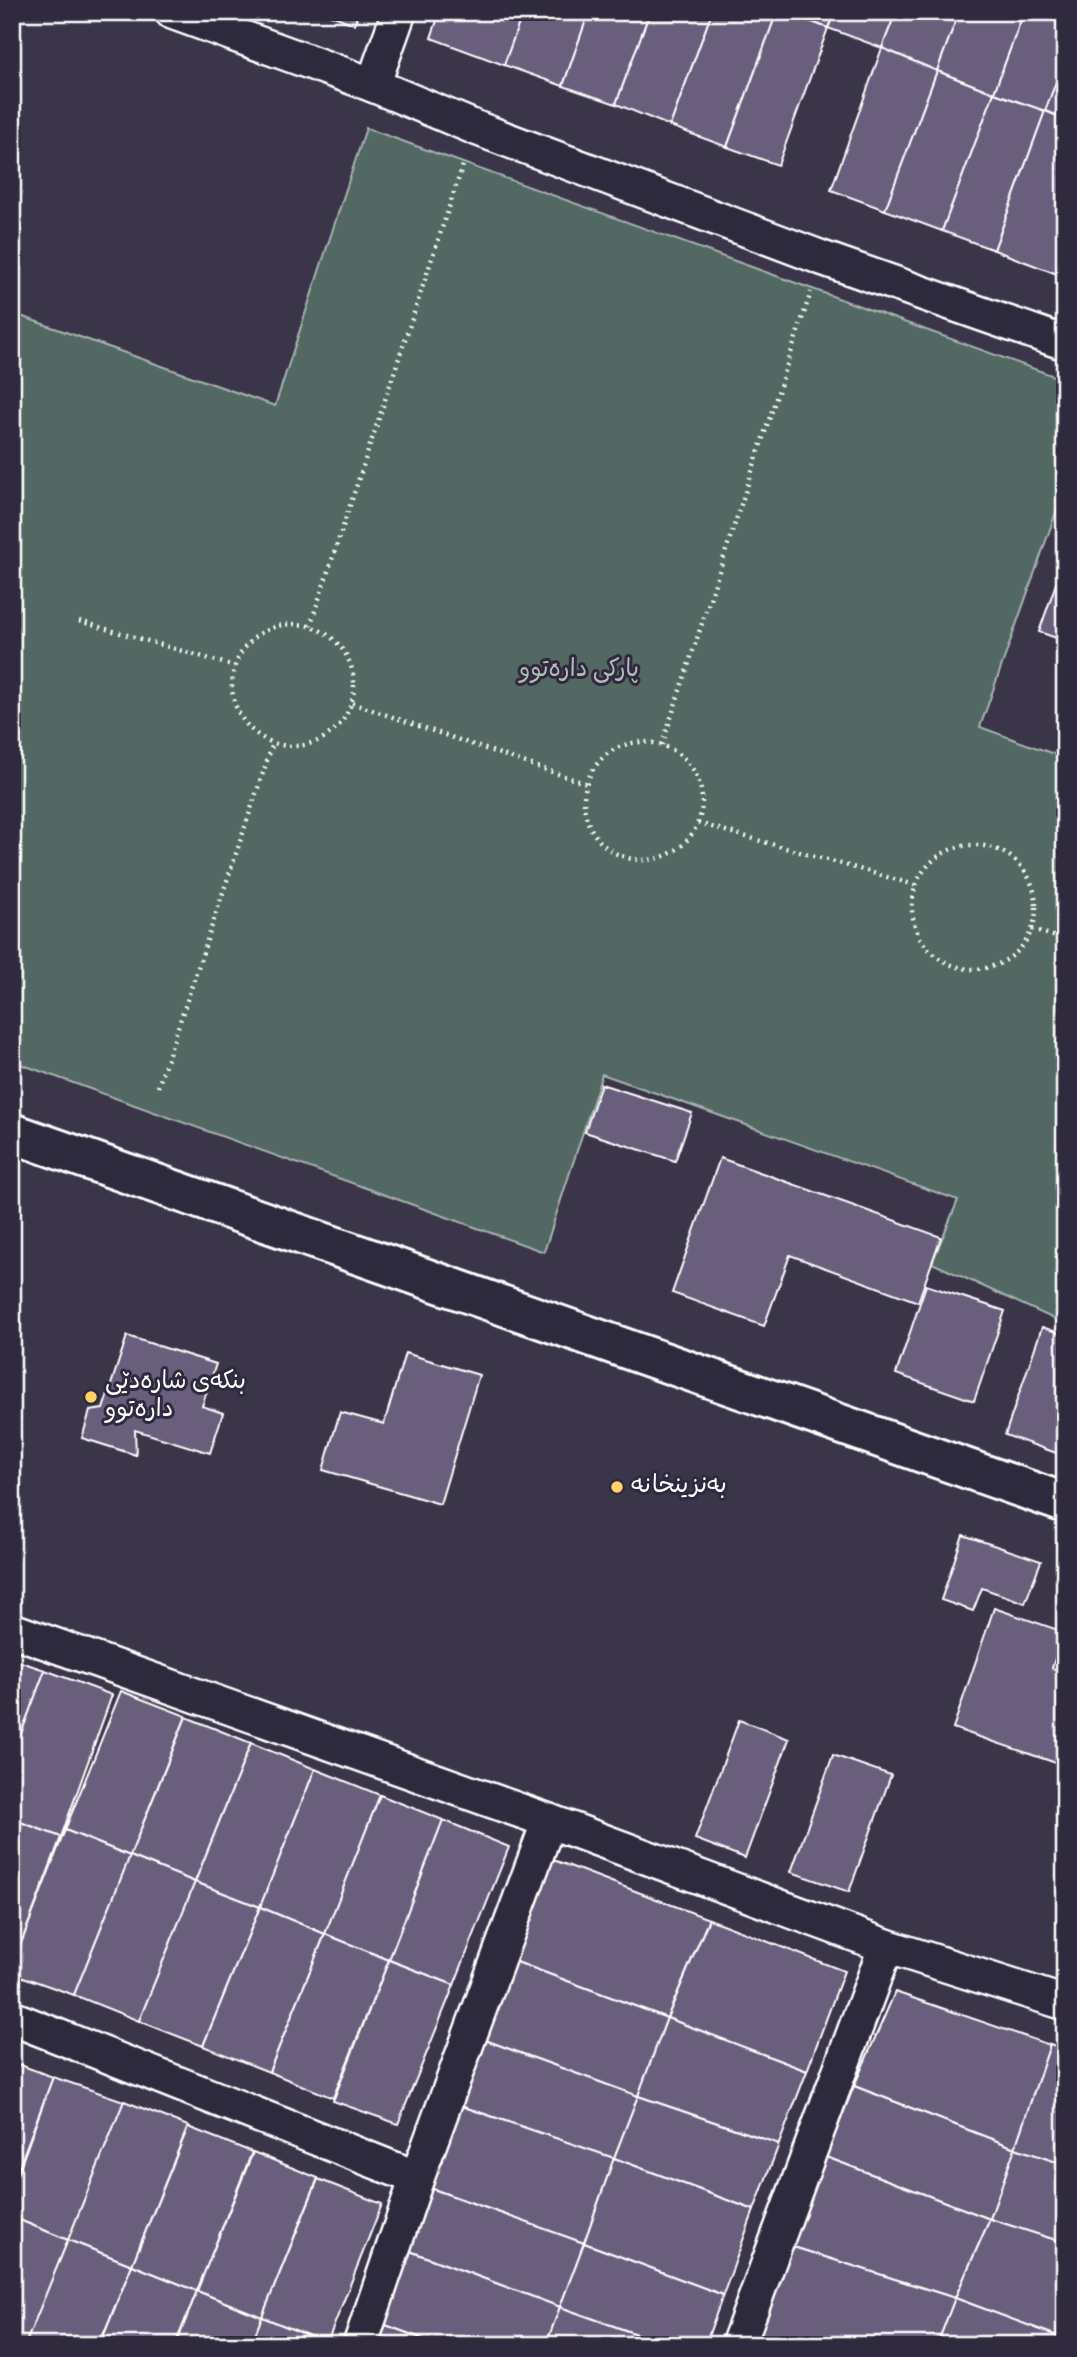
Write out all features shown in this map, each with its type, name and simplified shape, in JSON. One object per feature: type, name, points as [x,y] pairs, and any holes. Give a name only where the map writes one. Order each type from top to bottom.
[{"type":"street","points":[[172,12],[373,85],[475,128],[822,258],[1065,343]]},
{"type":"street","points":[[373,85],[399,12]]},
{"type":"street","points":[[12,1133],[1065,1503]]},
{"type":"street","points":[[12,1630],[549,1821],[886,1946],[1065,2003]]},
{"type":"street","points":[[360,2345],[417,2178],[549,1821]]},
{"type":"street","points":[[738,2345],[886,1946]]},
{"type":"street","points":[[12,2018],[417,2178]]},
{"type":"path","points":[[310,626],[475,128]]},
{"type":"path","points":[[662,745],[822,258]]},
{"type":"path","points":[[79,621],[234,666]]},
{"type":"path","points":[[289,623],[310,626],[328,634],[342,648],[351,665],[354,684],[352,703],[343,720],[329,734],[312,743],[293,747],[274,743],[255,733],[240,718],[232,698],[231,677],[237,656],[250,640],[269,628],[289,623]]},
{"type":"path","points":[[352,703],[587,784]]},
{"type":"path","points":[[642,742],[662,745],[679,754],[692,768],[700,785],[702,804],[698,822],[688,838],[674,851],[656,858],[637,860],[619,855],[602,844],[590,828],[584,809],[592,770],[605,755],[622,745],[642,742]]},
{"type":"path","points":[[158,1087],[274,743]]},
{"type":"path","points":[[698,822],[915,885]]},
{"type":"path","points":[[979,845],[999,850],[1016,861],[1029,877],[1036,897],[1036,917],[1032,929],[1017,953],[999,965],[979,970],[958,969],[939,960],[923,946],[914,927],[911,906],[915,885],[925,868],[940,854],[959,846],[979,845]]},
{"type":"path","points":[[1032,929],[1065,940]]},
{"type":"green space","name":"پارکی دارەتوو","points":[[366,128],[1065,380],[1065,487],[980,727],[1065,758],[1065,1324],[932,1263],[958,1200],[602,1074],[544,1252],[12,1061],[12,313],[275,406]]},
{"type":"building","points":[[323,12],[359,12],[354,24]]},
{"type":"building","points":[[440,12],[523,12],[504,65],[431,38]]},
{"type":"building","points":[[523,12],[589,12],[563,86],[504,65]]},
{"type":"building","points":[[589,12],[650,12],[616,104],[563,86]]},
{"type":"building","points":[[650,12],[712,12],[670,126],[616,104]]},
{"type":"building","points":[[712,12],[777,12],[727,147],[670,126]]},
{"type":"building","points":[[777,12],[786,12],[828,28],[778,165],[727,147]]},
{"type":"building","points":[[786,12],[835,12],[828,28]]},
{"type":"building","points":[[835,12],[896,12],[882,48],[828,28]]},
{"type":"building","points":[[896,12],[959,12],[937,71],[882,48]]},
{"type":"building","points":[[959,12],[1024,12],[994,93],[937,71]]},
{"type":"building","points":[[1024,12],[1065,12],[1065,59],[1045,111],[994,93]]},
{"type":"building","points":[[882,48],[937,71],[885,210],[831,190]]},
{"type":"building","points":[[1065,59],[1065,119],[1045,111]]},
{"type":"building","points":[[937,71],[994,93],[942,231],[885,210]]},
{"type":"building","points":[[994,93],[1045,111],[994,250],[942,231]]},
{"type":"building","points":[[1045,111],[1065,119],[1065,277],[994,250]]},
{"type":"building","points":[[1065,558],[1065,641],[1039,632]]},
{"type":"building","points":[[601,1084],[692,1113],[675,1161],[585,1132]]},
{"type":"building","points":[[720,1158],[941,1237],[918,1302],[790,1255],[764,1326],[672,1293]]},
{"type":"building","points":[[926,1285],[1005,1311],[974,1401],[896,1374]]},
{"type":"building","points":[[1042,1327],[1065,1335],[1065,1456],[1005,1435]]},
{"type":"building","points":[[127,1336],[216,1364],[202,1406],[223,1413],[210,1453],[135,1430],[136,1455],[82,1438],[90,1411],[103,1409]]},
{"type":"building","points":[[405,1353],[479,1375],[440,1504],[323,1470],[340,1412],[384,1424]]},
{"type":"building","points":[[963,1535],[1041,1561],[1025,1603],[982,1588],[973,1611],[941,1600]]},
{"type":"building","points":[[994,1608],[1064,1632],[1052,1668],[1065,1673],[1065,1766],[953,1728]]},
{"type":"building","points":[[12,1659],[45,1670],[12,1758]]},
{"type":"building","points":[[45,1670],[112,1695],[61,1837],[12,1819],[12,1758]]},
{"type":"building","points":[[121,1691],[186,1716],[130,1856],[65,1830]]},
{"type":"building","points":[[186,1717],[251,1743],[195,1882],[130,1856]]},
{"type":"building","points":[[739,1720],[789,1739],[745,1858],[695,1839]]},
{"type":"building","points":[[251,1743],[315,1769],[260,1907],[195,1882]]},
{"type":"building","points":[[833,1755],[891,1775],[849,1892],[791,1872]]},
{"type":"building","points":[[315,1769],[380,1795],[325,1934],[260,1907]]},
{"type":"building","points":[[380,1795],[443,1820],[389,1960],[325,1934]]},
{"type":"building","points":[[12,1819],[61,1837],[12,1967]]},
{"type":"building","points":[[443,1820],[509,1847],[454,1985],[389,1960]]},
{"type":"building","points":[[65,1830],[130,1856],[74,1995],[12,1973]]},
{"type":"building","points":[[130,1856],[195,1882],[139,2021],[74,1995]]},
{"type":"building","points":[[551,1859],[709,1919],[667,2018],[511,1960]]},
{"type":"building","points":[[195,1882],[260,1907],[203,2046],[139,2021]]},
{"type":"building","points":[[260,1907],[325,1934],[269,2072],[203,2046]]},
{"type":"building","points":[[709,1919],[844,1971],[807,2071],[667,2018]]},
{"type":"building","points":[[325,1934],[389,1960],[333,2098],[269,2072]]},
{"type":"building","points":[[389,1960],[454,1985],[398,2124],[333,2101]]},
{"type":"building","points":[[511,1960],[667,2018],[638,2096],[482,2039]]},
{"type":"building","points":[[895,1992],[1050,2045],[1015,2148],[854,2086]]},
{"type":"building","points":[[667,2018],[807,2071],[779,2144],[638,2096]]},
{"type":"building","points":[[482,2039],[638,2096],[614,2158],[458,2105]]},
{"type":"building","points":[[1050,2045],[1065,2050],[1065,2165],[1015,2148]]},
{"type":"building","points":[[12,2062],[53,2077],[12,2185]]},
{"type":"building","points":[[53,2077],[124,2101],[68,2240],[12,2217],[12,2189]]},
{"type":"building","points":[[854,2086],[1015,2148],[990,2219],[826,2157]]},
{"type":"building","points":[[638,2096],[779,2144],[754,2210],[614,2158]]},
{"type":"building","points":[[124,2101],[188,2126],[132,2265],[68,2240]]},
{"type":"building","points":[[458,2105],[614,2158],[584,2243],[430,2188]]},
{"type":"building","points":[[188,2127],[252,2152],[197,2291],[132,2265]]},
{"type":"building","points":[[1015,2148],[1065,2165],[1065,2243],[990,2219]]},
{"type":"building","points":[[253,2152],[318,2178],[262,2317],[197,2291]]},
{"type":"building","points":[[826,2157],[990,2219],[955,2298],[790,2246]]},
{"type":"building","points":[[614,2158],[754,2210],[723,2295],[584,2243]]},
{"type":"building","points":[[318,2179],[382,2204],[327,2343],[262,2317]]},
{"type":"building","points":[[430,2188],[584,2243],[560,2307],[407,2250]]},
{"type":"building","points":[[12,2217],[68,2240],[26,2345],[12,2345]]},
{"type":"building","points":[[990,2219],[1065,2243],[1065,2339],[955,2298]]},
{"type":"building","points":[[68,2240],[132,2265],[99,2345],[25,2345]]},
{"type":"building","points":[[584,2243],[723,2295],[705,2345],[667,2345],[560,2307]]},
{"type":"building","points":[[790,2246],[955,2298],[937,2345],[789,2345],[758,2333]]},
{"type":"building","points":[[407,2250],[560,2307],[546,2345],[439,2345],[380,2323]]},
{"type":"building","points":[[132,2265],[197,2291],[175,2345],[100,2345]]},
{"type":"building","points":[[197,2291],[262,2317],[251,2345],[176,2345]]},
{"type":"building","points":[[955,2298],[1065,2339],[1065,2345],[937,2345]]},
{"type":"building","points":[[560,2307],[667,2345],[546,2345]]},
{"type":"building","points":[[262,2317],[327,2343],[251,2345]]},
{"type":"building","points":[[380,2323],[439,2345],[372,2345]]},
{"type":"building","points":[[758,2333],[789,2345],[754,2345]]},
{"type":"place","name":"بنکەی شارەدێی دارەتوو","points":[[91,1397]]},
{"type":"place","name":"بەنزینخانە","points":[[617,1487]]}]
